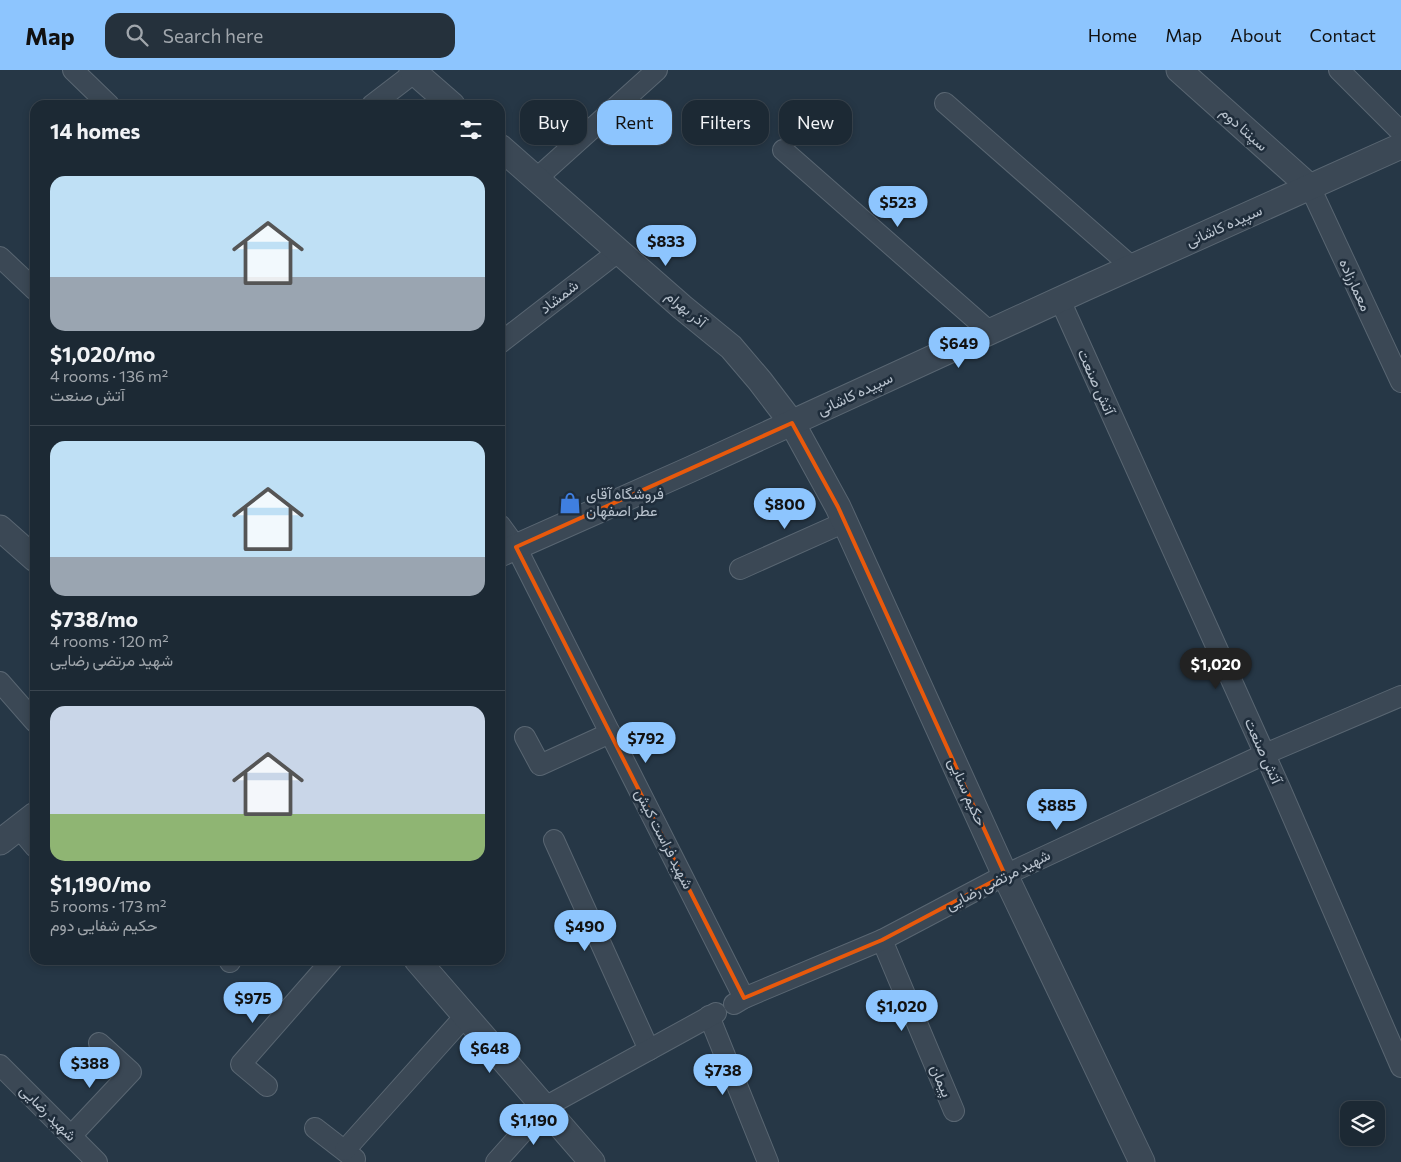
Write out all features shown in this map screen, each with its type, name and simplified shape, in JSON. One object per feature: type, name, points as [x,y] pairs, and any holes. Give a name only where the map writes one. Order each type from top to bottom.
[{"type":"street","points":[[73,70],[104,100]]},
{"type":"street","points":[[536,179],[658,70]]},
{"type":"street","name":"سپنتا دوم","points":[[1179,70],[1310,187]]},
{"type":"street","points":[[1339,70],[1401,132]]},
{"type":"street","points":[[378,100],[413,71],[446,100]]},
{"type":"street","points":[[945,103],[1132,267]]},
{"type":"street","name":"سپیده کاشانی","points":[[508,550],[1401,146]]},
{"type":"street","points":[[783,150],[990,332]]},
{"type":"street","name":"آذر بهرام","points":[[505,151],[682,307],[731,346],[792,423]]},
{"type":"street","name":"معمارزاده","points":[[1310,187],[1401,382]]},
{"type":"street","name":"شمشاد","points":[[505,339],[619,252]]},
{"type":"street","points":[[0,257],[30,285]]},
{"type":"street","name":"آتش صنعت","points":[[1060,300],[1265,754],[1401,1067]]},
{"type":"street","name":"حکیم سنایی","points":[[792,423],[845,522],[1005,875],[1142,1162]]},
{"type":"street","points":[[740,569],[845,522]]},
{"type":"street","points":[[0,528],[30,555]]},
{"type":"street","name":"شهید فراست کیش","points":[[508,550],[610,733],[726,1008],[768,1162]]},
{"type":"street","points":[[0,682],[30,716]]},
{"type":"street","name":"شهید مرتضی رضایی","points":[[545,1106],[726,1008],[882,940],[1005,875],[1265,754],[1401,696]]},
{"type":"street","points":[[525,737],[540,764],[610,733]]},
{"type":"street","points":[[18,828],[30,841]]},
{"type":"street","points":[[554,840],[648,1050]]},
{"type":"street","name":"پیمان","points":[[882,940],[954,1111]]},
{"type":"street","points":[[267,1086],[241,1064],[328,965]]},
{"type":"street","points":[[421,965],[592,1162]]},
{"type":"street","points":[[315,1128],[350,1154],[465,1016]]},
{"type":"street","points":[[71,1136],[131,1072],[99,1043]]},
{"type":"street","name":"شهید رضایی","points":[[0,1064],[97,1162]]},
{"type":"street","points":[[496,1162],[545,1106]]},
{"type":"highlighted area","points":[[792,423],[838,507],[1005,875],[882,940],[744,998],[516,547]]},
{"type":"place","name":"فروشگاه آقای عطر اصفهان","points":[[570,503]]}]
